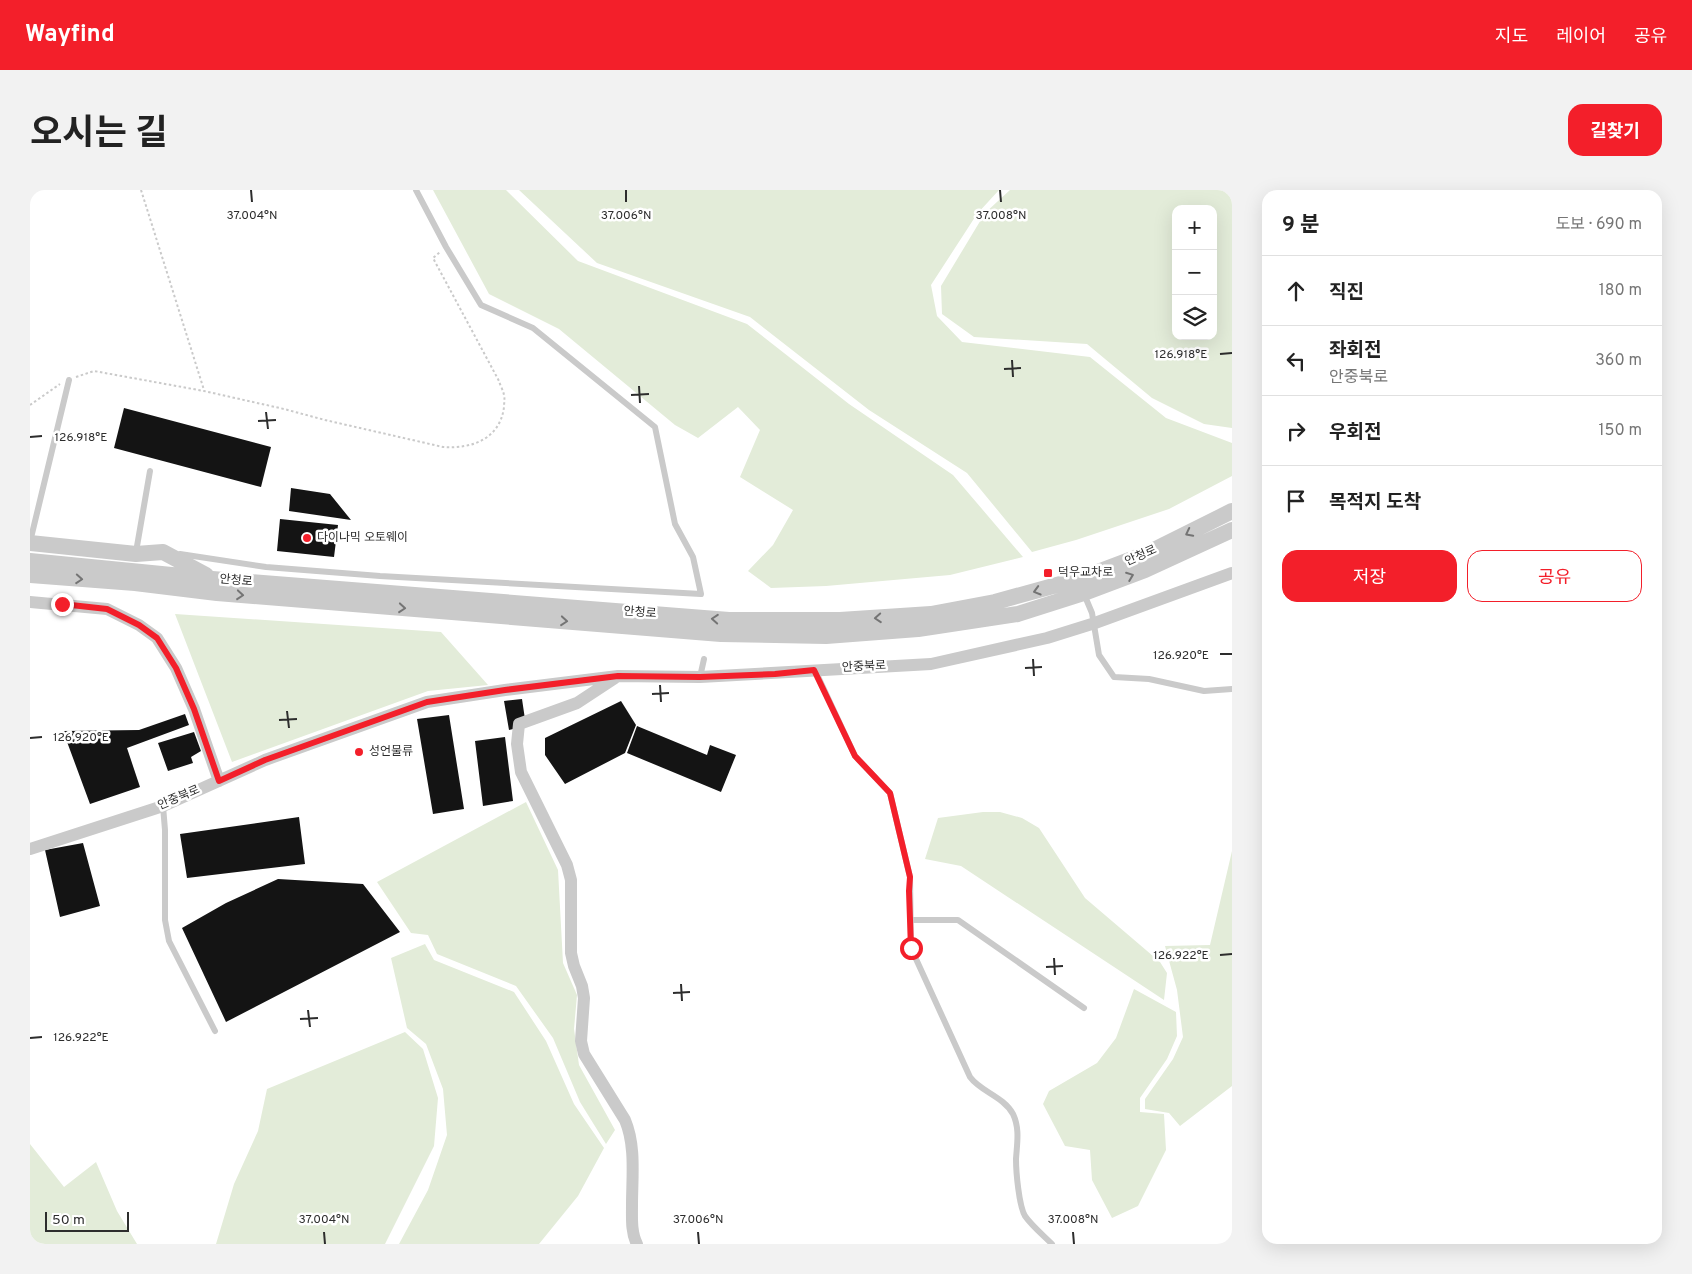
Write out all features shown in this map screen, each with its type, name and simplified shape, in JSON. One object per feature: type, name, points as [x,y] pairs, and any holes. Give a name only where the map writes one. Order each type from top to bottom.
[{"type":"street","name":"안청로","points":[[30,575],[135,583],[227,594],[712,634],[816,636],[918,629],[1018,614],[1083,586],[1232,511]]},
{"type":"street","name":"안청로","points":[[30,561],[212,579],[729,620],[840,620],[931,614],[1083,586],[1145,570],[1232,530]]},
{"type":"street","points":[[30,543],[136,554],[163,552],[212,579]]},
{"type":"street","name":"안중북로","points":[[30,849],[163,806],[265,760],[427,702],[618,676],[700,677],[930,664],[1047,638],[1095,623],[1232,574]]},
{"type":"street","points":[[30,602],[107,609],[139,625],[157,638],[180,676],[194,709],[219,781]]},
{"type":"street","points":[[618,676],[577,703],[519,724],[517,744],[521,772],[567,865],[571,880],[571,953],[584,998],[581,1041],[584,1054],[625,1120],[630,1132],[632,1148],[632,1225],[637,1244]]},
{"type":"lane","points":[[163,552],[266,567],[380,576],[701,594],[693,557],[676,524],[655,427],[532,328],[481,305],[446,247],[416,190]]},
{"type":"lane","points":[[30,543],[70,380]]},
{"type":"lane","points":[[136,554],[150,472]]},
{"type":"lane","points":[[1083,586],[1095,623],[1099,655],[1114,677],[1149,678],[1204,691],[1232,689]]},
{"type":"lane","points":[[700,677],[704,659]]},
{"type":"lane","points":[[814,670],[855,756],[890,793],[910,877],[911,948],[970,1077],[983,1089],[1005,1102],[1012,1113],[1017,1125],[1018,1134],[1016,1160],[1022,1208],[1025,1216],[1052,1244]]},
{"type":"lane","points":[[163,806],[165,830],[165,920],[169,941],[215,1031]]},
{"type":"lane","points":[[910,920],[958,920],[1084,1008]]},
{"type":"path","points":[[141,190],[204,391]]},
{"type":"path","points":[[30,405],[53,387],[94,371],[204,391],[443,447],[458,448],[480,441],[496,430],[503,414],[505,396],[499,380],[433,258],[446,247]]},
{"type":"green space","points":[[433,190],[506,190],[578,261],[747,324],[849,404],[953,475],[1023,557],[950,575],[826,586],[771,588],[748,571],[773,545],[793,510],[740,477],[760,430],[738,407],[698,438],[675,425],[559,329],[489,294]]},
{"type":"green space","points":[[519,190],[999,190],[977,214],[931,285],[937,316],[962,342],[1090,357],[1166,418],[1232,443],[1232,476],[1169,509],[1076,540],[1032,552],[967,473],[869,410],[750,317],[597,263]]},
{"type":"green space","points":[[1010,190],[1232,190],[1232,428],[1204,424],[1152,398],[1087,344],[974,337],[942,314],[941,286],[985,213]]},
{"type":"green space","points":[[175,614],[441,632],[488,685],[428,691],[232,762]]},
{"type":"green space","points":[[526,802],[558,870],[563,963],[577,995],[574,1029],[579,1065],[615,1130],[606,1144],[580,1102],[553,1038],[516,986],[437,954],[428,935],[411,933],[377,882]]},
{"type":"green space","points":[[983,812],[1000,812],[1022,818],[1039,828],[1085,898],[1160,962],[1167,973],[1164,1000],[961,866],[925,859],[938,818]]},
{"type":"green space","points":[[1232,851],[1232,1086],[1180,1126],[1169,1113],[1145,1109],[1145,1099],[1173,1059],[1183,1037],[1177,990],[1165,946],[1210,945]]},
{"type":"green space","points":[[425,944],[434,960],[514,992],[546,1041],[574,1104],[604,1148],[578,1196],[539,1244],[399,1244],[428,1190],[447,1135],[443,1089],[426,1044],[407,1028],[391,958]]},
{"type":"green space","points":[[1134,989],[1176,1012],[1177,1036],[1167,1059],[1140,1098],[1140,1112],[1164,1114],[1166,1150],[1138,1206],[1112,1218],[1092,1180],[1090,1150],[1065,1146],[1043,1104],[1049,1091],[1097,1063],[1116,1038]]},
{"type":"green space","points":[[405,1032],[423,1049],[438,1098],[434,1146],[385,1244],[216,1244],[234,1184],[258,1131],[267,1089]]},
{"type":"green space","points":[[30,1144],[64,1187],[96,1162],[117,1211],[137,1244],[30,1244]]},
{"type":"building","points":[[124,408],[271,447],[261,487],[114,448]]},
{"type":"building","points":[[291,488],[330,494],[351,520],[289,511]]},
{"type":"building","name":"다이나믹 오토웨이","points":[[280,519],[338,525],[334,557],[277,551]]},
{"type":"building","points":[[522,699],[526,726],[509,730],[504,701]]},
{"type":"building","points":[[621,701],[636,725],[625,753],[565,784],[545,755],[545,738]]},
{"type":"building","points":[[185,714],[189,725],[127,748],[140,787],[90,804],[63,731],[139,730]]},
{"type":"building","points":[[449,715],[464,809],[433,814],[417,719]]},
{"type":"building","points":[[637,726],[707,755],[710,745],[736,755],[721,792],[627,753]]},
{"type":"building","points":[[194,732],[201,751],[191,757],[193,763],[168,771],[158,743]]},
{"type":"building","points":[[505,737],[513,801],[483,806],[475,741]]},
{"type":"building","points":[[299,817],[305,864],[187,878],[180,834]]},
{"type":"building","points":[[83,843],[100,906],[60,917],[45,850]]},
{"type":"building","points":[[278,879],[363,884],[400,932],[226,1022],[182,928],[226,903]]},
{"type":"place","name":"다이나믹 오토웨이","points":[[307,538]]},
{"type":"place","name":"덕우교차로","points":[[1048,573]]},
{"type":"place","name":"성언물류","points":[[359,752]]},
{"type":"route","points":[[62,604],[107,609],[139,625],[157,638],[176,668],[194,709],[219,781],[265,760],[427,702],[618,676],[700,677],[775,674],[814,670],[855,756],[890,793],[910,877],[911,948]]}]
